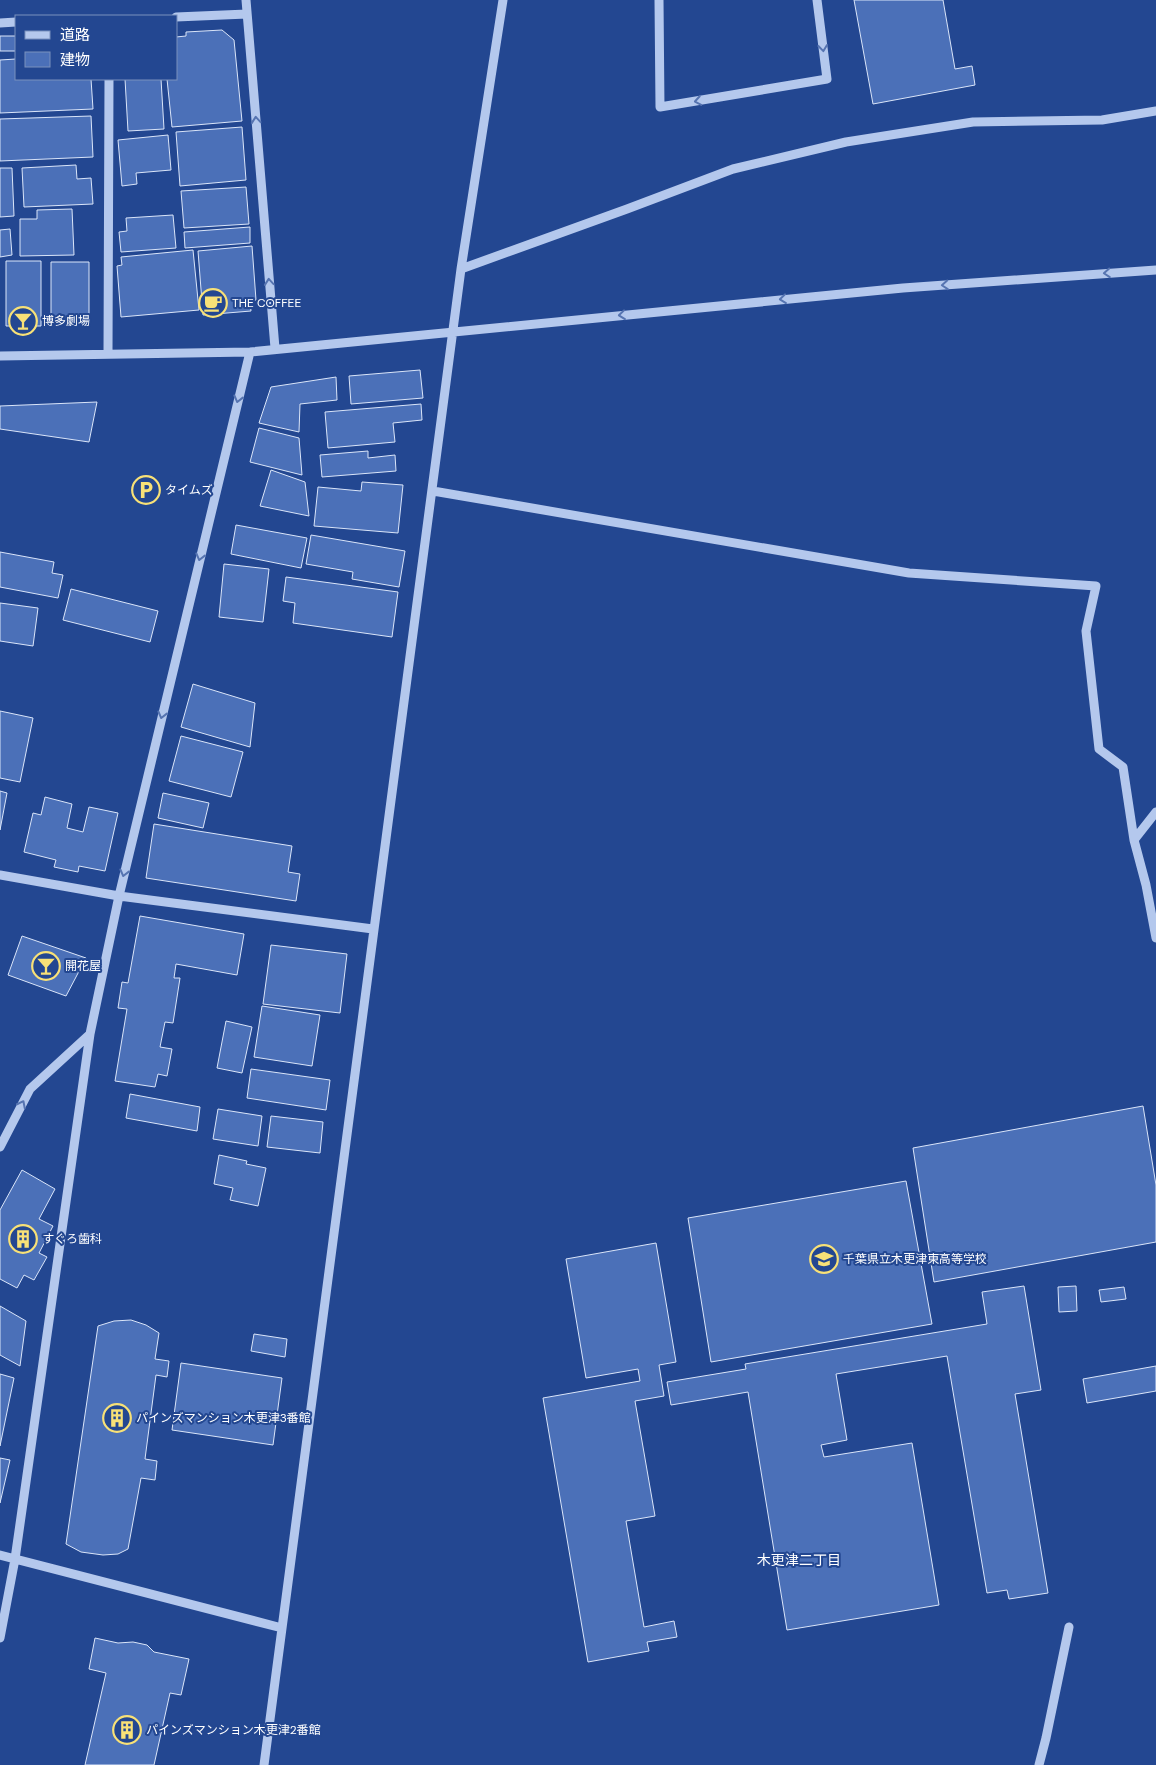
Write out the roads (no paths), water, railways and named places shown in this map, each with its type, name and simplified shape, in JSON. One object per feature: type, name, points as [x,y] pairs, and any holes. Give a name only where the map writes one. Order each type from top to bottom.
[{"type":"street","points":[[246,0],[275,348]]},
{"type":"street","points":[[264,1765],[461,269],[503,0]]},
{"type":"street","points":[[660,0],[660,107],[827,79],[817,0]]},
{"type":"street","points":[[178,17],[247,14]]},
{"type":"street","points":[[0,22],[15,22]]},
{"type":"street","points":[[108,354],[109,80]]},
{"type":"street","points":[[461,269],[627,210],[733,169],[846,142],[973,122],[1102,120],[1156,111]]},
{"type":"street","points":[[0,356],[250,352],[275,348],[902,288],[1156,270]]},
{"type":"street","points":[[0,1638],[15,1559],[90,1034],[119,896],[250,352]]},
{"type":"street","points":[[433,490],[909,573],[1096,586],[1086,631],[1099,749],[1123,767],[1134,840],[1146,885],[1156,938]]},
{"type":"street","points":[[1134,840],[1156,812]]},
{"type":"street","points":[[0,875],[119,896],[373,929]]},
{"type":"street","points":[[0,1147],[30,1089],[90,1034]]},
{"type":"street","points":[[0,1555],[282,1628]]},
{"type":"street","points":[[1039,1765],[1069,1627]]},
{"type":"place","name":"THE COFFEE","points":[[213,303]]},
{"type":"place","name":"博多劇場","points":[[23,321]]},
{"type":"place","name":"タイムズ","points":[[146,490]]},
{"type":"place","name":"開花屋","points":[[46,966]]},
{"type":"place","name":"すぐろ歯科","points":[[23,1239]]},
{"type":"place","name":"千葉県立木更津東高等学校","points":[[824,1259]]},
{"type":"place","name":"パインズマンション木更津3番館","points":[[117,1418]]},
{"type":"place","name":"パインズマンション木更津2番館","points":[[127,1730]]},
{"type":"district","name":"木更津二丁目","points":[[799,1560]]}]
